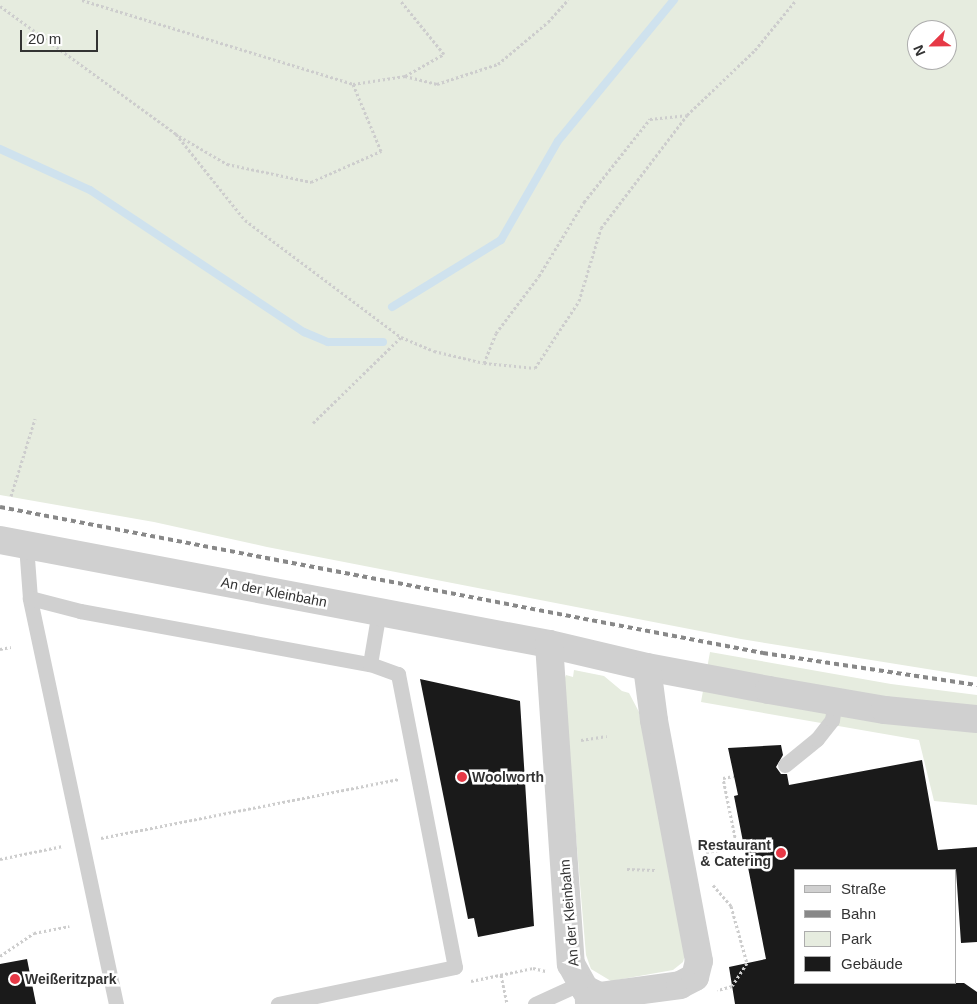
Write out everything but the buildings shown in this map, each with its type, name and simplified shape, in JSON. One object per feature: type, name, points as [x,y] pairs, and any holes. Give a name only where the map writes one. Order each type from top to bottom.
[{"type":"street","name":"An der Kleinbahn","points":[[13,542],[549,644],[647,668],[885,710],[977,719]]},
{"type":"street","name":"An der Kleinbahn","points":[[549,644],[570,964],[581,994],[599,996],[680,985],[695,977],[699,961],[693,861],[654,720],[647,668]]},
{"type":"lane","points":[[13,542],[30,598],[116,1004]]},
{"type":"lane","points":[[30,598],[80,611],[370,664],[398,674],[455,967],[278,1004]]},
{"type":"lane","points":[[370,664],[379,611]]},
{"type":"lane","points":[[785,766],[817,738],[832,720],[835,701]]},
{"type":"lane","points":[[535,1004],[581,994]]},
{"type":"path","points":[[82,0],[353,84],[405,76],[444,54],[400,0]]},
{"type":"path","points":[[405,76],[438,84],[498,64],[548,22],[568,0]]},
{"type":"path","points":[[176,134],[245,220],[401,337],[434,351],[484,363],[535,368],[580,301],[601,228],[687,115],[755,50],[796,0]]},
{"type":"path","points":[[0,6],[176,134],[227,164],[311,182],[381,151],[353,84]]},
{"type":"path","points":[[484,363],[496,333],[539,276],[584,202],[650,119],[687,115]]},
{"type":"path","points":[[313,423],[401,337]]},
{"type":"path","points":[[11,496],[35,419]]},
{"type":"path","points":[[0,649],[11,646]]},
{"type":"path","points":[[0,859],[418,775]]},
{"type":"path","points":[[718,990],[732,986],[747,963],[731,906],[693,861],[737,847],[723,778],[734,776]]},
{"type":"path","points":[[0,956],[34,933],[69,926]]},
{"type":"path","points":[[507,1004],[501,975],[509,973]]},
{"type":"green space","points":[[0,0],[977,0],[977,677],[741,639],[267,547],[154,522],[0,495]]},
{"type":"green space","points":[[710,652],[891,684],[977,695],[977,805],[934,801],[919,740],[701,702]]},
{"type":"green space","points":[[574,670],[604,676],[622,691],[629,693],[639,712],[686,952],[683,962],[673,970],[611,981],[591,969],[586,955],[563,682],[566,675],[573,677]]},
{"type":"waterway","points":[[392,307],[501,240],[558,141],[674,0]]},
{"type":"waterway","points":[[0,149],[90,190],[304,332],[328,342],[383,342]]},
{"type":"railway","points":[[0,507],[763,653],[977,685]]},
{"type":"place","name":"Woolworth","points":[[462,777]]},
{"type":"place","name":"Restaurant & Catering","points":[[781,853]]},
{"type":"place","name":"Weißeritzpark","points":[[15,979]]}]
